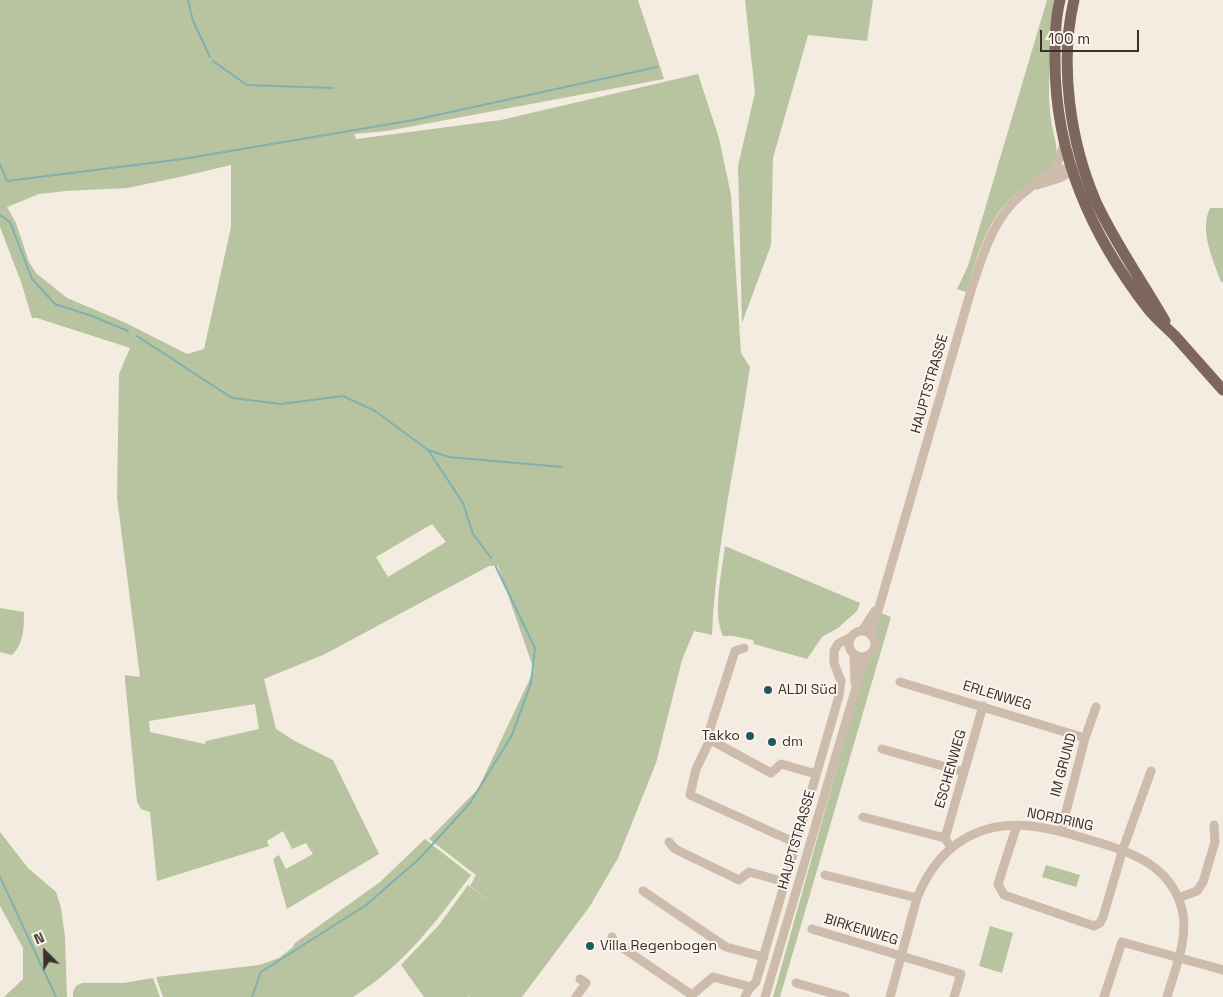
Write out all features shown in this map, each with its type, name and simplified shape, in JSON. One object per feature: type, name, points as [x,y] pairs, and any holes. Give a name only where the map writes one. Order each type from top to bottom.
[{"type":"main road","points":[[1060,0],[1055,47],[1058,116],[1071,170],[1088,214],[1113,259],[1150,311],[1223,390]]},
{"type":"main road","points":[[1074,0],[1068,59],[1069,87],[1071,112],[1083,166],[1096,202],[1106,221],[1175,337]]},
{"type":"street","points":[[1052,172],[1064,145]]},
{"type":"street","name":"HAUPTSTRASSE","points":[[1032,186],[1060,178],[1071,170],[1083,166]]},
{"type":"street","name":"HAUPTSTRASSE","points":[[765,997],[865,657],[870,655],[874,648],[875,642],[866,633],[879,604],[984,250],[999,220],[1010,205],[1052,172],[1064,169],[1071,170]]},
{"type":"street","points":[[745,997],[756,982],[764,957],[841,687],[840,675],[834,657],[835,647],[855,634],[866,633]]},
{"type":"street","name":"HAUPTSTRASSE","points":[[851,637],[849,643],[852,652],[855,691]]},
{"type":"street","points":[[744,648],[735,651],[707,738],[771,773],[781,764],[816,774]]},
{"type":"street","points":[[834,657],[841,651],[852,652],[865,657]]},
{"type":"street","name":"ERLENWEG","points":[[900,682],[1085,738]]},
{"type":"street","name":"ESCHENWEG","points":[[945,838],[983,706]]},
{"type":"street","name":"IM GRUND","points":[[1061,831],[1085,738],[1096,706]]},
{"type":"street","points":[[710,740],[696,769],[690,795],[796,843]]},
{"type":"street","points":[[882,749],[964,772]]},
{"type":"street","points":[[1017,825],[998,884],[1004,895],[1094,926],[1100,923],[1103,917],[1123,849],[1151,771]]},
{"type":"street","points":[[863,817],[945,838],[950,848]]},
{"type":"street","name":"NORDRING","points":[[890,997],[917,898],[933,866],[950,848],[975,833],[996,827],[1017,825],[1061,831],[1123,849],[1141,857],[1160,872],[1178,898],[1184,928],[1179,957],[1167,997]]},
{"type":"street","points":[[1178,898],[1197,891],[1203,882],[1215,842],[1214,825]]},
{"type":"street","points":[[669,842],[675,849],[739,880],[749,872],[785,882]]},
{"type":"street","points":[[825,875],[917,898]]},
{"type":"street","points":[[643,891],[726,947],[764,957]]},
{"type":"street","name":"BIRKENWEG","points":[[812,929],[961,974],[954,997]]},
{"type":"street","points":[[612,937],[614,942],[692,995],[713,978],[751,987]]},
{"type":"street","points":[[1104,997],[1122,942],[1223,970]]},
{"type":"street","points":[[576,997],[586,983],[580,979]]},
{"type":"street","points":[[796,983],[845,997]]},
{"type":"green space","points":[[0,0],[638,0],[664,79],[387,131],[354,134],[356,139],[501,120],[698,74],[719,138],[731,195],[741,353],[750,367],[722,534],[712,635],[694,631],[682,660],[656,763],[618,858],[590,906],[522,997],[469,997],[470,995],[468,997],[424,997],[401,965],[439,925],[468,885],[508,915],[470,886],[476,875],[429,839],[478,789],[534,670],[498,566],[489,566],[325,654],[264,679],[276,729],[293,740],[333,760],[379,854],[287,909],[273,859],[279,855],[286,869],[313,854],[306,843],[292,849],[283,831],[267,841],[269,846],[157,881],[150,812],[141,809],[137,802],[125,680],[125,675],[140,677],[117,498],[119,374],[130,348],[32,318],[21,282],[0,227]],"holes":[[[231,165],[231,227],[204,349],[187,354],[124,322],[67,298],[36,273],[29,262],[16,223],[7,207],[39,194],[127,188]],[[432,524],[446,542],[388,577],[376,557]],[[255,704],[259,729],[206,741],[205,744],[150,732],[149,721]]]},
{"type":"green space","points":[[745,0],[873,0],[867,41],[808,35],[773,158],[771,245],[742,323],[738,166],[755,93]]},
{"type":"green space","points":[[1047,0],[1057,0],[1049,78],[1050,110],[1056,147],[1055,160],[1042,175],[1012,197],[995,218],[978,254],[966,292],[957,289],[968,266]]},
{"type":"green space","points":[[1210,208],[1223,208],[1223,282],[1221,282],[1208,245],[1206,226]]},
{"type":"green space","points":[[725,546],[860,603],[857,611],[838,628],[822,637],[807,659],[754,644],[753,640],[723,636],[718,616],[718,604]]},
{"type":"green space","points":[[0,608],[24,612],[21,640],[12,655],[0,652]]},
{"type":"green space","points":[[881,613],[891,617],[780,997],[773,997],[867,660],[876,647],[874,631]]},
{"type":"green space","points":[[0,832],[28,868],[56,892],[61,908],[65,937],[67,997],[4,997],[23,979],[23,948],[0,906]]},
{"type":"green space","points":[[425,839],[471,875],[432,926],[404,957],[353,997],[163,997],[156,977],[259,965],[279,958],[293,947],[295,943],[380,882]]},
{"type":"green space","points":[[1046,865],[1080,875],[1076,887],[1042,877]]},
{"type":"green space","points":[[990,926],[1013,933],[1002,973],[979,966]]},
{"type":"green space","points":[[153,978],[160,997],[73,997],[76,986],[82,983],[123,983]]},
{"type":"waterway","points":[[188,0],[193,21],[210,57]]},
{"type":"waterway","points":[[213,61],[247,85],[333,88]]},
{"type":"waterway","points":[[0,164],[7,181],[183,159],[414,120],[657,67]]},
{"type":"waterway","points":[[0,215],[10,222],[32,279],[55,304],[92,316],[128,331]]},
{"type":"waterway","points":[[137,336],[232,398],[281,404],[343,396],[375,411],[428,450],[449,457],[562,467]]},
{"type":"waterway","points":[[428,450],[463,503],[473,534],[491,558]]},
{"type":"waterway","points":[[252,997],[261,972],[366,905],[419,859],[470,803],[512,735],[531,683],[535,648],[496,567]]},
{"type":"waterway","points":[[0,877],[56,997]]},
{"type":"place","name":"ALDI Süd","points":[[768,690]]},
{"type":"place","name":"Takko","points":[[750,736]]},
{"type":"place","name":"dm","points":[[772,742]]},
{"type":"place","name":"Villa Regenbogen","points":[[590,946]]}]
